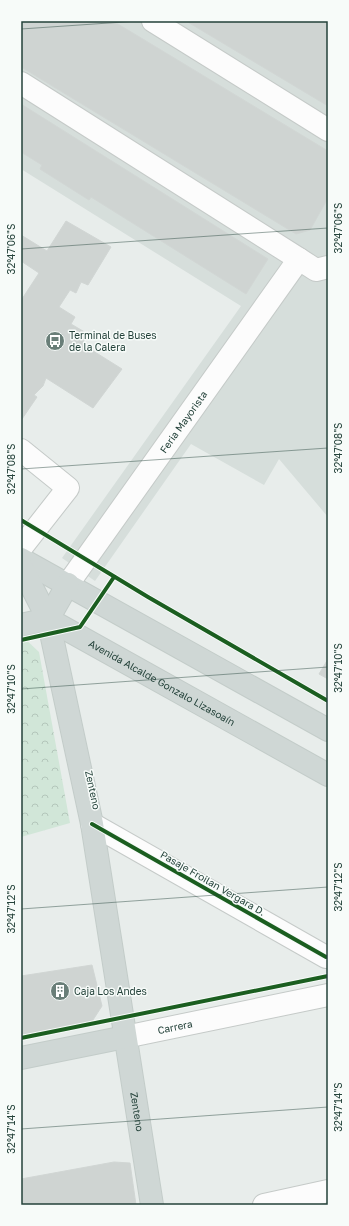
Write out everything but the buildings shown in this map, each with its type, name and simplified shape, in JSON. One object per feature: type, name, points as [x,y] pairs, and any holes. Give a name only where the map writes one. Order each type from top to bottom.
[{"type":"main road","points":[[21,558],[328,730]]},
{"type":"main road","points":[[21,566],[48,618]]},
{"type":"main road","points":[[21,625],[48,618],[68,584]]},
{"type":"main road","name":"Avenida Alcalde Gonzalo Lizasoaín","points":[[48,618],[328,775]]},
{"type":"main road","name":"Zenteno","points":[[48,618],[92,824],[152,1205]]},
{"type":"main road","name":"Carrera","points":[[21,1058],[125,1037]]},
{"type":"street","points":[[153,21],[328,130]]},
{"type":"street","points":[[21,83],[316,270],[328,267]]},
{"type":"street","name":"Feria Mayorista","points":[[68,584],[299,259]]},
{"type":"street","points":[[21,450],[68,488],[21,548]]},
{"type":"street","name":"Pasaje Froilan Vergara D.","points":[[92,824],[326,957]]},
{"type":"street","name":"Carrera","points":[[125,1037],[328,995]]},
{"type":"street","points":[[264,1205],[328,1191]]},
{"type":"shaded area","points":[[21,21],[328,21],[328,517],[279,459],[264,485],[191,444],[95,581],[62,558],[241,306],[21,169]]},
{"type":"green space","points":[[21,635],[39,652],[70,823],[21,837]]},
{"type":"cycle path","points":[[21,520],[148,597],[328,701]]},
{"type":"cycle path","points":[[21,640],[80,627],[114,577]]},
{"type":"cycle path","points":[[92,824],[326,957]]},
{"type":"cycle path","points":[[21,1038],[328,976]]},
{"type":"place","name":"Terminal de Buses de la Calera","points":[[55,341]]},
{"type":"place","name":"Caja Los Andes","points":[[60,991]]}]
